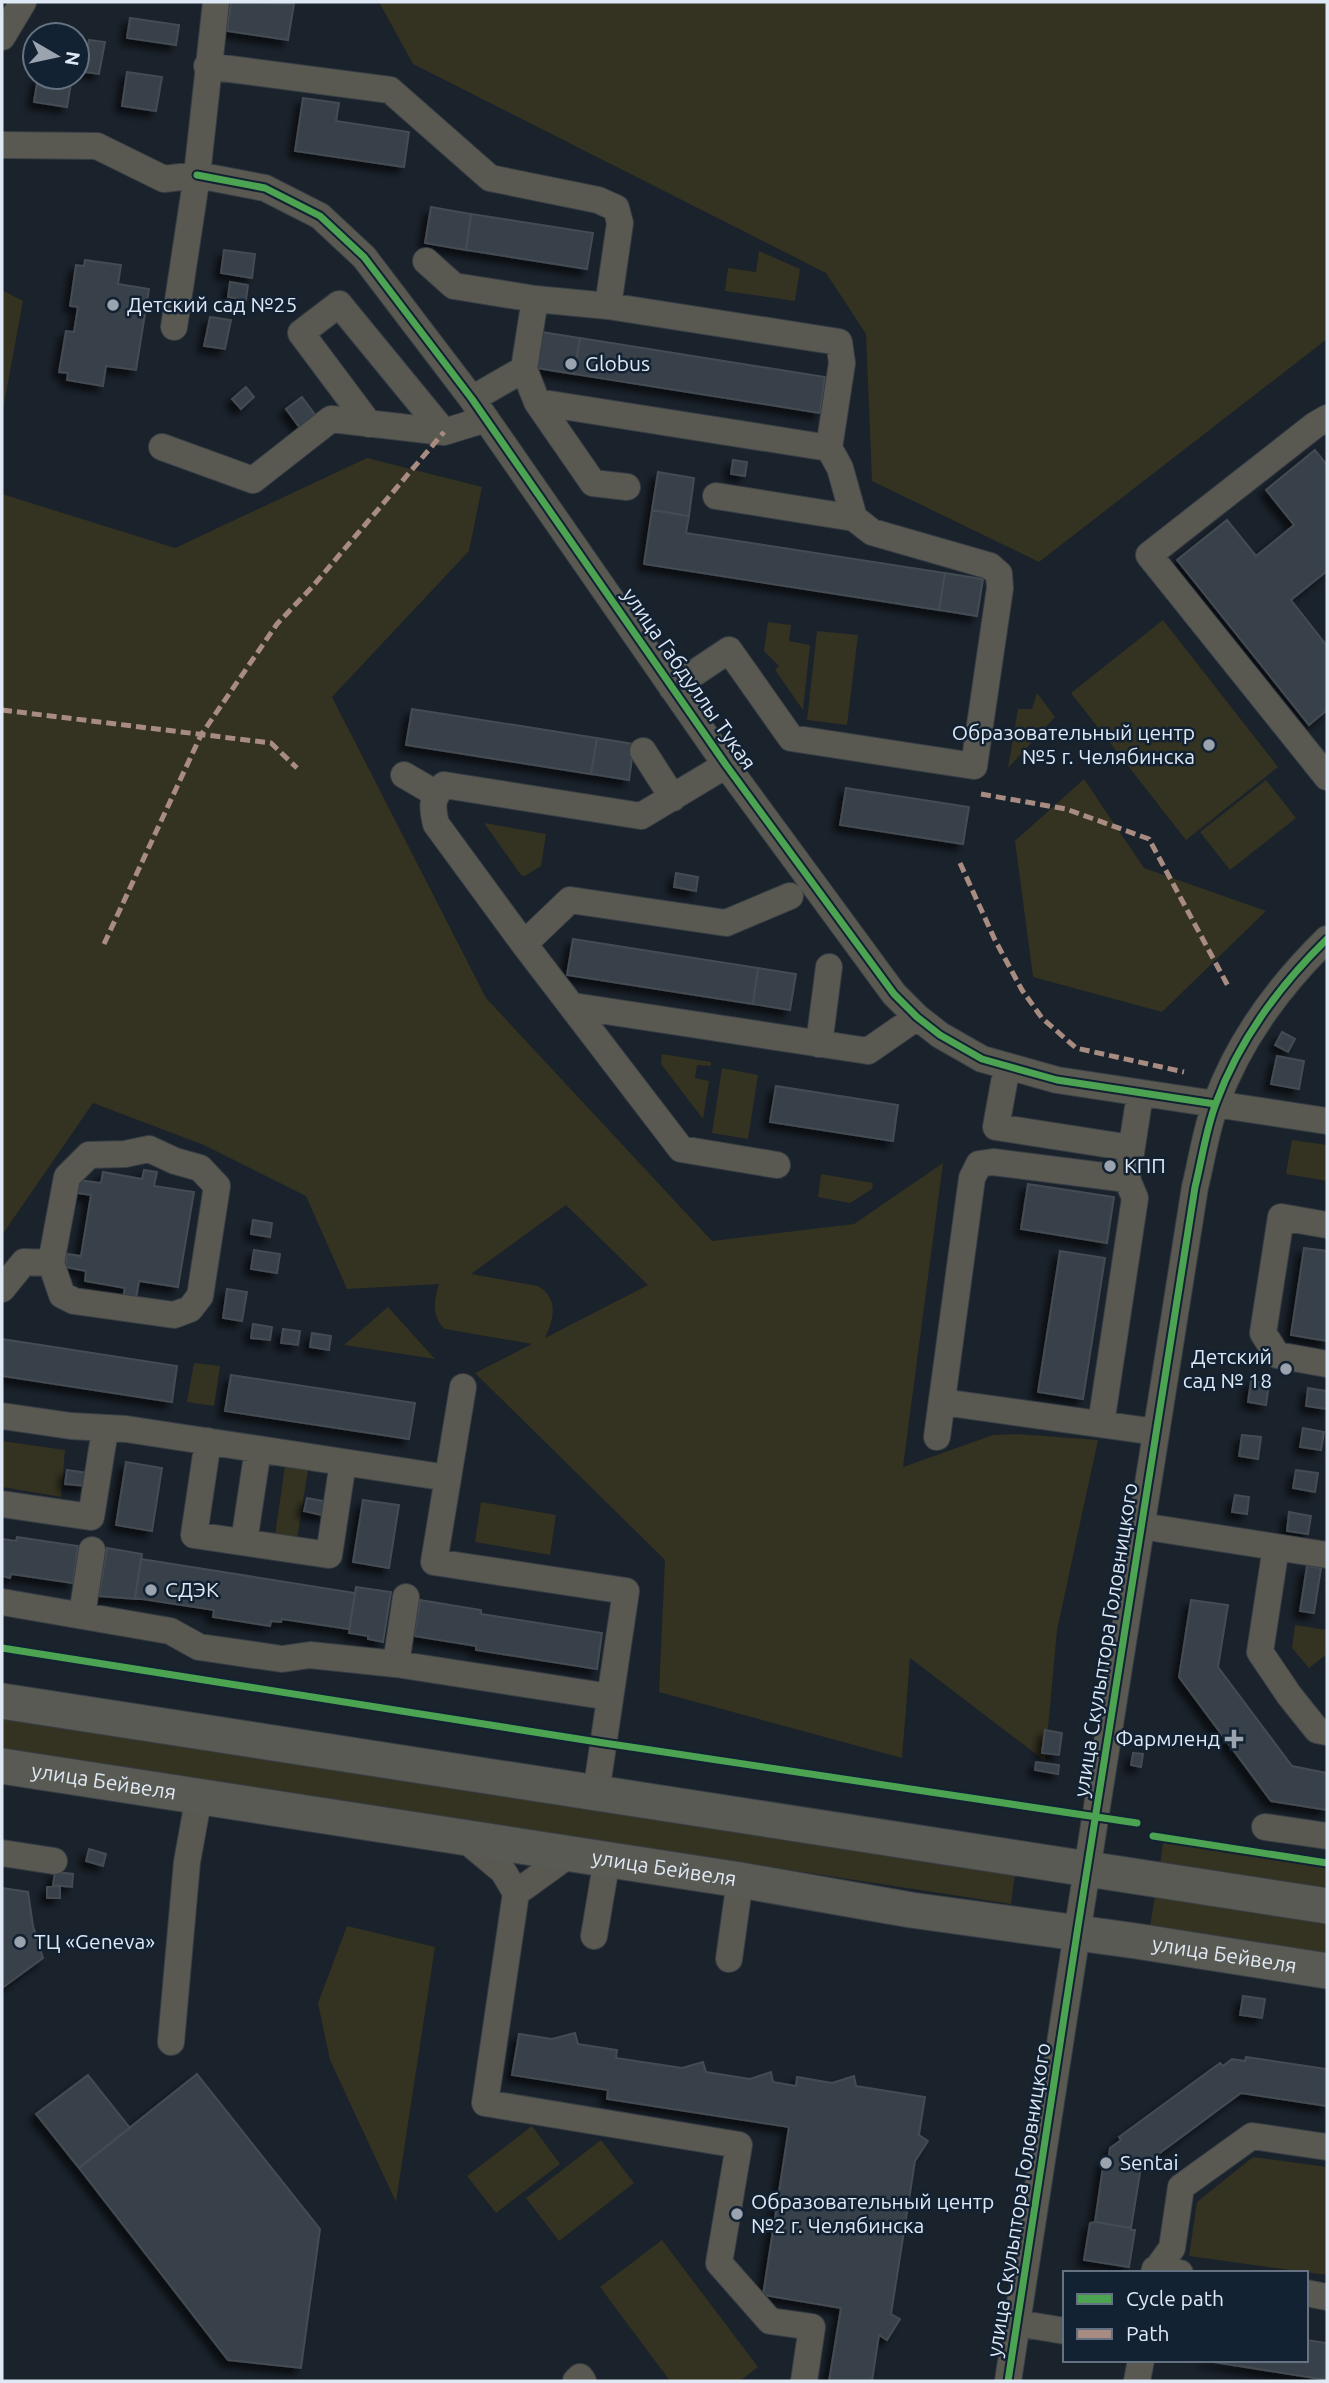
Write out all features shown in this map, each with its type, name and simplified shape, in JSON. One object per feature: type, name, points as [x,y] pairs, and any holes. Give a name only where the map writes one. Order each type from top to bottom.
[{"type":"main road","points":[[2,1701],[1327,1906]]},
{"type":"main road","name":"улица Бейвеля","points":[[2,1766],[740,1880],[911,1910],[1327,1971]]},
{"type":"street","points":[[2,37],[23,2]]},
{"type":"street","points":[[174,327],[197,175],[216,2]]},
{"type":"street","points":[[207,66],[390,90],[491,178],[598,200],[616,208],[620,223],[608,306]]},
{"type":"street","name":"улица Габдуллы Тукая","points":[[2,145],[97,146],[163,179],[197,175],[265,188],[320,216],[364,257],[479,409],[726,765],[894,994],[940,1035],[982,1059],[1057,1080],[1327,1121]]},
{"type":"street","points":[[426,261],[454,286],[535,299],[608,306],[839,342],[842,363],[829,448],[840,468],[854,518]]},
{"type":"street","points":[[535,299],[524,369],[537,402],[593,483],[627,486]]},
{"type":"street","points":[[369,424],[301,333],[339,304],[444,432]]},
{"type":"street","points":[[162,447],[253,480],[331,419],[444,432],[479,409],[524,369]]},
{"type":"street","points":[[537,402],[829,448]]},
{"type":"street","points":[[1323,428],[1149,555],[1317,744],[1327,776]]},
{"type":"street","points":[[672,688],[729,650],[791,738],[974,766],[1000,588],[999,574],[990,566],[872,532],[854,518],[716,496]]},
{"type":"street","points":[[643,751],[673,798]]},
{"type":"street","points":[[726,765],[641,816],[443,785],[435,793],[432,806],[436,824],[681,1149],[777,1165]]},
{"type":"street","points":[[404,775],[435,793]]},
{"type":"street","points":[[524,944],[570,900],[726,923],[790,896]]},
{"type":"street","name":"улица Скульптора Головницкого","points":[[1008,2381],[1195,1187],[1215,1104],[1247,1036],[1287,982],[1327,939]]},
{"type":"street","points":[[819,1044],[830,967]]},
{"type":"street","points":[[573,1006],[868,1051],[917,1017]]},
{"type":"street","points":[[1007,1066],[996,1127],[1131,1148]]},
{"type":"street","points":[[1101,1424],[1136,1198],[1127,1179],[1140,1094]]},
{"type":"street","points":[[149,1149],[175,1161],[200,1168],[217,1186],[201,1296],[190,1309],[174,1315],[74,1301],[62,1295],[51,1264],[68,1177],[89,1155],[125,1154],[149,1149]]},
{"type":"street","points":[[937,1437],[972,1178],[979,1164],[993,1162],[1127,1179]]},
{"type":"street","points":[[1327,1224],[1281,1217],[1263,1333],[1277,1355],[1327,1364]]},
{"type":"street","points":[[2,1289],[24,1262],[51,1264]]},
{"type":"street","points":[[463,1387],[434,1562],[626,1591],[596,1793]]},
{"type":"street","points":[[942,1402],[1156,1432]]},
{"type":"street","points":[[2,1416],[105,1430],[126,1429],[448,1478]]},
{"type":"street","points":[[2,1504],[91,1517],[105,1430]]},
{"type":"street","points":[[208,1441],[194,1535],[329,1555],[343,1462]]},
{"type":"street","points":[[244,1542],[258,1450]]},
{"type":"street","points":[[1141,1526],[1327,1555]]},
{"type":"street","points":[[1276,1547],[1260,1652],[1317,1730],[1327,1732]]},
{"type":"street","points":[[82,1615],[92,1550]]},
{"type":"street","points":[[396,1664],[405,1597]]},
{"type":"street","points":[[2,1602],[170,1631],[199,1647],[282,1660],[310,1655],[396,1664],[610,1697]]},
{"type":"street","points":[[171,2042],[187,1862],[199,1796]]},
{"type":"street","points":[[1265,1827],[1327,1836]]},
{"type":"street","points":[[462,1837],[503,1871],[516,1892],[485,2103],[739,2144],[719,2263],[770,2320],[812,2328],[804,2381]]},
{"type":"street","points":[[2,1853],[54,1861]]},
{"type":"street","points":[[516,1892],[570,1854]]},
{"type":"street","points":[[594,1936],[607,1859]]},
{"type":"street","points":[[729,1959],[740,1880]]},
{"type":"street","points":[[1163,2271],[1172,2248],[1181,2187],[1252,2136],[1327,2147]]},
{"type":"street","points":[[1308,2293],[1327,2297]]},
{"type":"street","points":[[1017,2323],[1063,2331]]},
{"type":"street","points":[[1138,2381],[1141,2362]]},
{"type":"street","points":[[576,2381],[580,2377],[583,2381]]},
{"type":"shaded area","points":[[379,2],[1327,2],[1327,339],[1039,562],[872,481],[866,334],[826,273],[413,64]]},
{"type":"shaded area","points":[[759,251],[800,269],[795,301],[725,291],[728,268],[756,272]]},
{"type":"shaded area","points":[[2,290],[23,301],[2,415]]},
{"type":"shaded area","points":[[367,458],[482,487],[469,551],[332,697],[486,998],[712,1241],[854,1224],[943,1163],[903,1467],[993,1435],[1017,1434],[1098,1440],[1057,1630],[1045,1761],[910,1658],[902,1758],[659,1692],[665,1560],[475,1373],[532,1344],[445,1329],[436,1314],[435,1302],[439,1284],[347,1289],[306,1196],[204,1145],[93,1103],[2,1235],[2,494],[175,548]],"holes":[[[566,1205],[648,1285],[545,1338],[553,1309],[545,1291],[538,1286],[471,1274]]]},
{"type":"shaded area","points":[[1163,620],[1278,767],[1186,840],[1071,693]]},
{"type":"shaded area","points":[[768,622],[791,625],[789,641],[810,645],[803,710],[775,670],[779,666],[764,651]]},
{"type":"shaded area","points":[[817,631],[858,635],[847,725],[807,720]]},
{"type":"shaded area","points":[[1037,693],[1055,717],[1008,768],[1018,709],[1032,709]]},
{"type":"shaded area","points":[[1084,779],[1144,868],[1266,911],[1162,1012],[1033,977],[1015,841]]},
{"type":"shaded area","points":[[1266,780],[1296,818],[1230,870],[1200,832]]},
{"type":"shaded area","points":[[484,823],[546,834],[541,866],[525,876],[521,875]]},
{"type":"shaded area","points":[[662,1054],[711,1062],[711,1066],[697,1065],[695,1078],[709,1081],[703,1119],[661,1064]]},
{"type":"shaded area","points":[[722,1068],[758,1075],[748,1139],[712,1133]]},
{"type":"shaded area","points":[[1292,1140],[1327,1145],[1327,1181],[1286,1174]]},
{"type":"shaded area","points":[[821,1174],[873,1183],[872,1189],[850,1203],[818,1197]]},
{"type":"shaded area","points":[[388,1307],[435,1359],[344,1345]]},
{"type":"shaded area","points":[[194,1363],[220,1366],[214,1406],[187,1402]]},
{"type":"shaded area","points":[[2,1441],[65,1450],[61,1497],[2,1487]]},
{"type":"shaded area","points":[[285,1466],[308,1470],[297,1539],[275,1535]]},
{"type":"shaded area","points":[[481,1502],[556,1515],[550,1555],[475,1542]]},
{"type":"shaded area","points":[[1295,1625],[1327,1630],[1327,1654],[1309,1668],[1292,1648]]},
{"type":"shaded area","points":[[2,1717],[1015,1874],[1011,1904],[2,1749]]},
{"type":"shaded area","points":[[1163,1842],[1327,1868],[1327,1891],[1160,1865]]},
{"type":"shaded area","points":[[1155,1895],[1327,1922],[1327,1953],[1150,1926]]},
{"type":"shaded area","points":[[347,1926],[435,1947],[396,2202],[330,2060],[318,2003]]},
{"type":"shaded area","points":[[532,2126],[560,2164],[496,2213],[467,2176]]},
{"type":"shaded area","points":[[601,2140],[634,2183],[559,2241],[526,2198]]},
{"type":"shaded area","points":[[1253,2157],[1327,2167],[1327,2275],[1189,2256],[1197,2202]]},
{"type":"shaded area","points":[[662,2240],[758,2367],[740,2381],[670,2381],[600,2287]]},
{"type":"building","points":[[231,2],[294,4],[288,40],[227,31]]},
{"type":"building","points":[[130,18],[179,25],[176,45],[127,38]]},
{"type":"building","points":[[91,40],[105,42],[99,74],[91,73]]},
{"type":"building","points":[[127,72],[162,77],[156,111],[122,106]]},
{"type":"building","points":[[36,91],[70,91],[67,107],[34,102]]},
{"type":"building","points":[[303,98],[339,103],[336,121],[409,132],[404,167],[295,151]]},
{"type":"building","points":[[431,207],[471,214],[466,250],[425,243]]},
{"type":"building","points":[[471,214],[593,233],[587,269],[466,250]]},
{"type":"building","points":[[224,250],[255,254],[252,278],[221,273]]},
{"type":"building","points":[[85,260],[121,265],[118,284],[149,289],[136,370],[106,366],[103,386],[67,380],[68,373],[59,372],[66,331],[74,332],[78,307],[70,306],[76,265],[84,266]]},
{"type":"building","points":[[230,282],[248,285],[246,300],[228,297]]},
{"type":"building","points":[[210,317],[231,320],[225,349],[204,346]]},
{"type":"building","points":[[542,332],[580,338],[574,374],[536,368]]},
{"type":"building","points":[[580,338],[825,377],[820,413],[574,374]]},
{"type":"building","points":[[246,387],[254,397],[241,409],[232,399]]},
{"type":"building","points":[[302,397],[316,416],[300,428],[286,409]]},
{"type":"building","points":[[1315,450],[1327,465],[1327,571],[1291,600],[1327,646],[1327,710],[1309,725],[1177,560],[1227,520],[1256,556],[1294,525],[1266,490]]},
{"type":"building","points":[[733,460],[747,462],[745,476],[731,474]]},
{"type":"building","points":[[658,472],[694,478],[689,516],[652,510]]},
{"type":"building","points":[[652,510],[689,516],[686,533],[945,573],[939,610],[644,564]]},
{"type":"building","points":[[945,573],[983,579],[977,616],[939,610]]},
{"type":"building","points":[[412,709],[597,738],[591,774],[406,745]]},
{"type":"building","points":[[597,738],[634,744],[629,780],[591,774]]},
{"type":"building","points":[[846,788],[969,807],[963,844],[840,825]]},
{"type":"building","points":[[676,873],[698,877],[696,891],[674,887]]},
{"type":"building","points":[[573,939],[758,968],[753,1004],[567,975]]},
{"type":"building","points":[[758,968],[796,974],[790,1010],[753,1004]]},
{"type":"building","points":[[1282,1032],[1295,1039],[1288,1052],[1275,1045]]},
{"type":"building","points":[[1277,1056],[1304,1061],[1299,1089],[1271,1084]]},
{"type":"building","points":[[776,1086],[898,1105],[893,1141],[770,1122]]},
{"type":"building","points":[[144,1170],[157,1172],[154,1186],[194,1192],[178,1287],[139,1281],[136,1299],[123,1297],[125,1288],[85,1281],[86,1271],[65,1267],[67,1254],[81,1256],[91,1195],[77,1193],[79,1180],[101,1183],[103,1172],[142,1179]]},
{"type":"building","points":[[1028,1184],[1114,1197],[1107,1243],[1021,1229]]},
{"type":"building","points":[[253,1220],[272,1223],[270,1237],[251,1234]]},
{"type":"building","points":[[1304,1248],[1327,1251],[1327,1341],[1291,1335]]},
{"type":"building","points":[[254,1250],[280,1254],[277,1273],[251,1269]]},
{"type":"building","points":[[1060,1251],[1105,1258],[1083,1399],[1038,1392]]},
{"type":"building","points":[[227,1289],[247,1292],[242,1321],[223,1318]]},
{"type":"building","points":[[253,1324],[272,1327],[270,1340],[251,1338]]},
{"type":"building","points":[[283,1329],[300,1331],[298,1345],[281,1343]]},
{"type":"building","points":[[312,1333],[331,1336],[329,1350],[310,1347]]},
{"type":"building","points":[[2,1339],[177,1366],[172,1402],[2,1376]]},
{"type":"building","points":[[231,1375],[415,1403],[409,1439],[225,1411]]},
{"type":"building","points":[[1251,1381],[1269,1384],[1266,1405],[1248,1402]]},
{"type":"building","points":[[1308,1388],[1327,1391],[1327,1409],[1306,1406]]},
{"type":"building","points":[[1303,1428],[1324,1432],[1321,1450],[1300,1447]]},
{"type":"building","points":[[1242,1435],[1261,1437],[1258,1459],[1239,1456]]},
{"type":"building","points":[[126,1462],[162,1468],[152,1531],[116,1525]]},
{"type":"building","points":[[67,1470],[89,1473],[87,1486],[65,1484]]},
{"type":"building","points":[[1296,1470],[1318,1473],[1315,1492],[1293,1488]]},
{"type":"building","points":[[1235,1495],[1249,1497],[1247,1514],[1232,1512]]},
{"type":"building","points":[[307,1498],[329,1502],[326,1516],[304,1511]]},
{"type":"building","points":[[363,1500],[399,1505],[389,1568],[353,1562]]},
{"type":"building","points":[[1289,1512],[1311,1516],[1308,1534],[1287,1531]]},
{"type":"building","points":[[17,1537],[78,1546],[73,1583],[11,1574],[10,1578],[2,1576],[2,1539],[16,1541]]},
{"type":"building","points":[[107,1548],[142,1554],[135,1599],[99,1596]]},
{"type":"building","points":[[141,1559],[355,1593],[349,1629],[282,1619],[281,1622],[271,1621],[270,1626],[213,1617],[214,1610],[135,1598]]},
{"type":"building","points":[[1307,1566],[1321,1568],[1314,1613],[1300,1611]]},
{"type":"building","points":[[356,1587],[391,1592],[383,1642],[349,1633]]},
{"type":"building","points":[[420,1600],[481,1610],[481,1614],[602,1633],[597,1669],[476,1650],[476,1646],[414,1636]]},
{"type":"building","points":[[1191,1600],[1228,1605],[1218,1667],[1292,1766],[1327,1773],[1327,1810],[1271,1801],[1179,1677]]},
{"type":"building","points":[[1045,1730],[1062,1733],[1059,1755],[1042,1753]]},
{"type":"building","points":[[1133,1753],[1143,1754],[1141,1767],[1131,1765]]},
{"type":"building","points":[[1036,1762],[1059,1765],[1058,1774],[1035,1770]]},
{"type":"building","points":[[89,1849],[106,1854],[103,1866],[86,1861]]},
{"type":"building","points":[[55,1872],[73,1874],[72,1887],[53,1885]]},
{"type":"building","points":[[60,1886],[60,1898],[47,1898],[47,1887]]},
{"type":"building","name":"ТЦ «Geneva»","points":[[2,1888],[28,1892],[33,1926],[43,1958],[2,1988]]},
{"type":"building","points":[[1243,1996],[1265,1999],[1262,2018],[1240,2015]]},
{"type":"building","points":[[575,2033],[578,2044],[617,2050],[616,2058],[682,2068],[703,2062],[706,2072],[750,2079],[771,2072],[773,2082],[796,2086],[797,2077],[832,2083],[854,2076],[856,2086],[925,2097],[919,2135],[928,2141],[915,2161],[891,2314],[900,2319],[887,2340],[879,2335],[872,2381],[829,2381],[841,2308],[763,2295],[789,2127],[607,2099],[608,2090],[512,2075],[519,2034],[552,2039]]},
{"type":"building","points":[[1246,2057],[1327,2069],[1327,2106],[1241,2093],[1141,2167],[1131,2228],[1095,2222],[1104,2160],[1108,2161],[1110,2148],[1121,2140],[1119,2137],[1220,2063],[1223,2066],[1232,2059],[1245,2061]]},
{"type":"building","points":[[197,2074],[320,2229],[301,2368],[228,2360],[79,2168]]},
{"type":"building","points":[[88,2075],[130,2128],[79,2168],[36,2114]]},
{"type":"building","points":[[1090,2223],[1135,2230],[1129,2267],[1084,2260]]},
{"type":"building","points":[[1308,2340],[1327,2343],[1327,2380],[1214,2362],[1308,2362]]},
{"type":"marked path","points":[[104,944],[201,735],[277,624],[313,586],[444,432]]},
{"type":"marked path","points":[[2,710],[271,743],[297,768]]},
{"type":"marked path","points":[[981,794],[1066,809],[1149,839],[1228,986]]},
{"type":"marked path","points":[[960,863],[995,940],[1022,990],[1042,1018],[1076,1048],[1184,1072]]},
{"type":"cycle path","points":[[197,175],[265,188],[320,216],[364,257],[472,399],[726,765],[894,994],[917,1017],[940,1035],[982,1059],[1057,1080],[1215,1104]]},
{"type":"cycle path","points":[[1008,2381],[1195,1187],[1204,1144],[1225,1080],[1236,1057],[1277,995],[1327,939]]},
{"type":"cycle path","points":[[2,1648],[604,1743],[1137,1823]]},
{"type":"cycle path","points":[[1153,1836],[1327,1863]]},
{"type":"place","name":"Детский сад №25","points":[[113,305]]},
{"type":"place","name":"Globus","points":[[571,364]]},
{"type":"place","name":"Образовательный центр №5 г. Челябинска","points":[[1209,745]]},
{"type":"place","name":"КПП","points":[[1110,1166]]},
{"type":"place","name":"Детский сад № 18","points":[[1286,1369]]},
{"type":"place","name":"СДЭК","points":[[151,1590]]},
{"type":"place","name":"Фармленд","points":[[1234,1739]]},
{"type":"place","name":"ТЦ «Geneva»","points":[[20,1942]]},
{"type":"place","name":"Sentai","points":[[1106,2163]]},
{"type":"place","name":"Образовательный центр №2 г. Челябинска","points":[[737,2214]]}]
